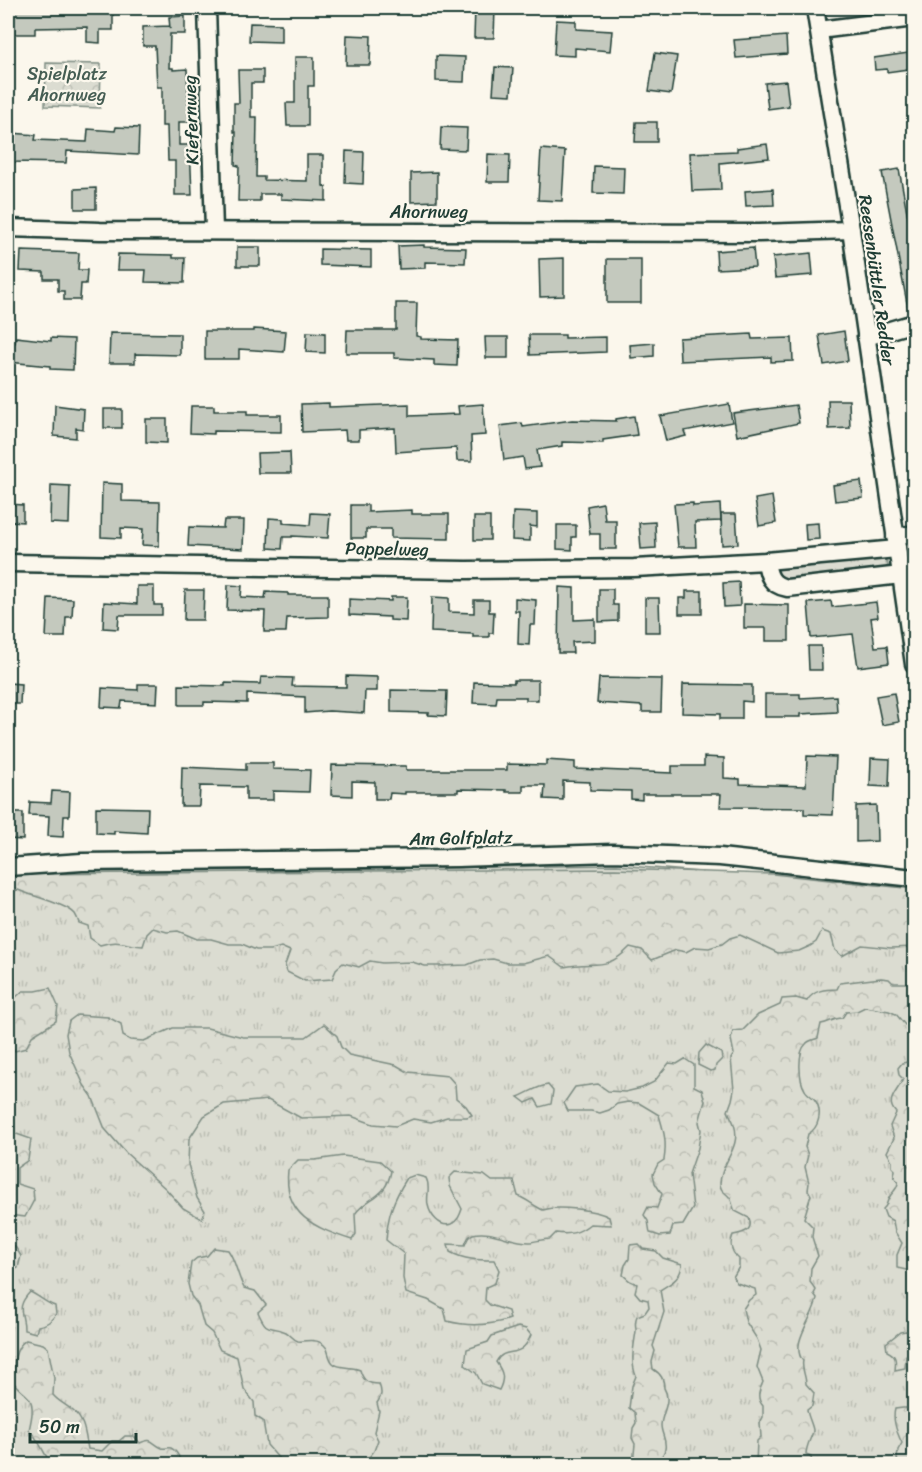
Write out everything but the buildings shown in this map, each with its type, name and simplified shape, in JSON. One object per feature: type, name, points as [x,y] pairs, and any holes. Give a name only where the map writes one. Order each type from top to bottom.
[{"type":"street","name":"Kiefernweg","points":[[207,8],[214,231]]},
{"type":"street","name":"Reesenbüttler Redder","points":[[815,8],[851,230],[915,664]]},
{"type":"street","points":[[819,30],[915,18]]},
{"type":"street","name":"Ahornweg","points":[[8,228],[759,233],[851,230]]},
{"type":"street","points":[[866,338],[915,323]]},
{"type":"street","name":"Pappelweg","points":[[8,563],[466,570],[655,567],[766,561],[896,543],[915,534]]},
{"type":"street","points":[[766,561],[767,572],[772,581],[778,586],[787,588],[901,575]]},
{"type":"street","name":"Am Golfplatz","points":[[8,867],[81,862],[458,858],[614,853],[720,858],[915,878]]},
{"type":"green space","name":"Spielplatz Ahornweg","points":[[46,63],[101,64],[100,108],[45,106]]},
{"type":"green space","points":[[884,557],[888,565],[887,569],[786,583],[772,571],[774,568]]},
{"type":"green space","points":[[617,865],[914,890],[914,1464],[8,1464],[8,877],[81,871]]},
{"type":"green space","points":[[615,869],[773,874],[914,889],[914,947],[891,948],[862,945],[842,956],[835,950],[831,934],[822,931],[816,942],[810,946],[799,951],[778,953],[740,935],[709,948],[695,947],[686,952],[676,950],[652,960],[642,950],[630,947],[614,960],[606,963],[564,967],[549,956],[523,963],[507,963],[493,959],[480,960],[467,965],[438,966],[425,966],[412,962],[370,961],[359,967],[343,963],[337,968],[332,979],[305,981],[287,972],[285,965],[290,951],[281,947],[256,950],[242,944],[197,939],[178,931],[167,932],[153,928],[147,934],[143,946],[117,942],[100,945],[90,938],[88,926],[79,923],[71,910],[16,889],[8,901],[8,876],[26,874]]},
{"type":"green space","points":[[889,979],[893,983],[914,983],[914,1025],[905,1025],[896,1014],[889,1011],[865,1007],[857,1011],[846,1012],[842,1018],[821,1024],[818,1038],[807,1043],[801,1053],[800,1074],[803,1086],[815,1100],[819,1109],[819,1119],[815,1128],[808,1134],[805,1147],[808,1155],[805,1167],[809,1183],[808,1190],[811,1195],[804,1218],[813,1227],[812,1237],[818,1256],[811,1268],[810,1282],[816,1290],[814,1294],[817,1298],[800,1338],[799,1346],[806,1384],[814,1393],[812,1406],[807,1410],[813,1430],[806,1455],[811,1457],[812,1464],[756,1464],[757,1441],[761,1437],[760,1423],[763,1417],[759,1391],[763,1382],[757,1367],[761,1350],[746,1322],[743,1309],[756,1295],[755,1289],[737,1283],[733,1277],[739,1267],[739,1259],[734,1254],[731,1245],[733,1235],[747,1231],[750,1222],[749,1218],[735,1211],[731,1199],[720,1186],[721,1175],[733,1147],[736,1133],[728,1111],[734,1090],[731,1059],[734,1054],[731,1039],[733,1031],[743,1030],[758,1015],[780,1005],[782,999],[796,998],[807,1001],[816,992],[837,989],[840,983]]},
{"type":"green space","points":[[50,988],[58,1006],[56,1021],[32,1036],[26,1048],[15,1051],[8,1040],[9,1003],[23,991]]},
{"type":"green space","points":[[77,1015],[108,1017],[121,1024],[123,1036],[130,1040],[144,1041],[173,1028],[207,1028],[243,1037],[306,1037],[324,1024],[337,1036],[341,1047],[349,1055],[396,1065],[408,1072],[448,1076],[455,1084],[456,1098],[472,1115],[447,1117],[431,1122],[413,1119],[396,1126],[373,1124],[351,1116],[301,1118],[268,1100],[224,1104],[204,1116],[189,1139],[188,1164],[197,1198],[205,1211],[202,1219],[183,1208],[166,1189],[126,1153],[105,1129],[92,1096],[84,1085],[69,1052],[66,1034],[69,1021]]},
{"type":"green space","points":[[706,1045],[721,1053],[722,1059],[716,1065],[715,1070],[710,1071],[698,1065],[699,1053]]},
{"type":"green space","points":[[914,1045],[914,1275],[911,1271],[897,1268],[897,1255],[902,1243],[895,1232],[893,1221],[886,1217],[883,1209],[898,1183],[887,1152],[894,1138],[890,1126],[896,1113],[891,1104],[903,1079],[899,1075],[898,1068],[902,1063],[913,1061]]},
{"type":"green space","points":[[685,1059],[694,1065],[694,1086],[702,1090],[705,1101],[699,1122],[701,1130],[698,1148],[689,1174],[693,1208],[683,1225],[673,1226],[670,1235],[660,1236],[650,1233],[648,1221],[644,1215],[648,1207],[657,1208],[662,1194],[655,1183],[653,1174],[658,1164],[664,1160],[665,1153],[665,1137],[659,1115],[639,1103],[617,1104],[600,1113],[568,1111],[564,1103],[575,1087],[598,1084],[608,1091],[625,1092],[642,1088],[654,1082],[669,1063],[677,1064]]},
{"type":"green space","points":[[548,1085],[553,1091],[551,1104],[540,1107],[535,1099],[526,1103],[518,1097],[537,1088]]},
{"type":"green space","points":[[8,1131],[31,1139],[28,1160],[17,1168],[17,1184],[33,1189],[34,1200],[25,1217],[8,1215]]},
{"type":"green space","points":[[343,1156],[380,1161],[391,1171],[389,1180],[381,1192],[355,1214],[356,1234],[352,1240],[326,1230],[304,1217],[296,1209],[288,1185],[288,1170],[298,1160]]},
{"type":"green space","points":[[455,1172],[484,1175],[492,1181],[514,1181],[518,1196],[543,1210],[567,1208],[596,1212],[609,1217],[611,1225],[590,1224],[574,1233],[556,1233],[550,1239],[531,1242],[480,1233],[470,1236],[465,1245],[448,1244],[450,1252],[461,1257],[494,1260],[499,1270],[495,1283],[486,1287],[485,1300],[490,1305],[508,1311],[510,1319],[478,1325],[447,1321],[444,1309],[428,1300],[406,1293],[403,1278],[404,1254],[386,1240],[388,1222],[398,1193],[407,1178],[415,1175],[426,1178],[428,1205],[436,1220],[447,1225],[455,1221],[462,1209],[450,1186],[449,1178]]},
{"type":"green space","points":[[8,1241],[21,1256],[18,1268],[8,1273]]},
{"type":"green space","points":[[638,1244],[643,1249],[656,1251],[663,1258],[682,1264],[678,1277],[660,1290],[664,1312],[653,1346],[655,1351],[652,1362],[653,1369],[663,1379],[667,1397],[661,1425],[665,1446],[663,1454],[654,1464],[633,1464],[635,1444],[632,1438],[636,1423],[635,1413],[629,1408],[636,1376],[633,1359],[635,1322],[637,1316],[645,1313],[649,1307],[648,1300],[640,1298],[635,1292],[637,1284],[623,1275],[629,1259],[630,1245]]},
{"type":"green space","points":[[214,1248],[228,1250],[244,1288],[255,1291],[266,1305],[258,1312],[264,1324],[269,1328],[286,1332],[298,1341],[312,1340],[324,1345],[331,1361],[336,1365],[360,1370],[366,1381],[379,1384],[381,1394],[377,1403],[379,1411],[374,1432],[378,1440],[374,1451],[364,1464],[280,1464],[280,1460],[267,1445],[263,1421],[255,1416],[254,1402],[244,1389],[237,1357],[220,1350],[212,1333],[204,1326],[198,1305],[191,1296],[188,1284],[191,1263],[197,1258],[207,1256]]},
{"type":"green space","points":[[30,1292],[55,1306],[56,1314],[44,1325],[38,1326],[36,1333],[24,1330],[21,1311],[22,1303]]},
{"type":"green space","points":[[518,1327],[526,1329],[531,1335],[522,1348],[504,1354],[496,1362],[502,1375],[499,1390],[482,1384],[476,1373],[465,1365],[467,1349],[488,1342],[492,1336]]},
{"type":"green space","points":[[900,1332],[912,1332],[914,1337],[914,1355],[906,1356],[905,1368],[895,1370],[895,1359],[887,1351],[886,1343]]},
{"type":"green space","points":[[26,1340],[43,1344],[48,1348],[54,1378],[53,1395],[80,1418],[88,1449],[102,1451],[112,1441],[119,1441],[125,1436],[134,1436],[140,1443],[150,1441],[162,1448],[173,1449],[182,1464],[52,1464],[29,1430],[32,1414],[31,1401],[14,1383],[16,1354],[18,1348]]},
{"type":"green space","points":[[914,1408],[914,1464],[899,1464],[897,1459],[902,1443],[898,1435],[894,1413],[895,1409]]}]
